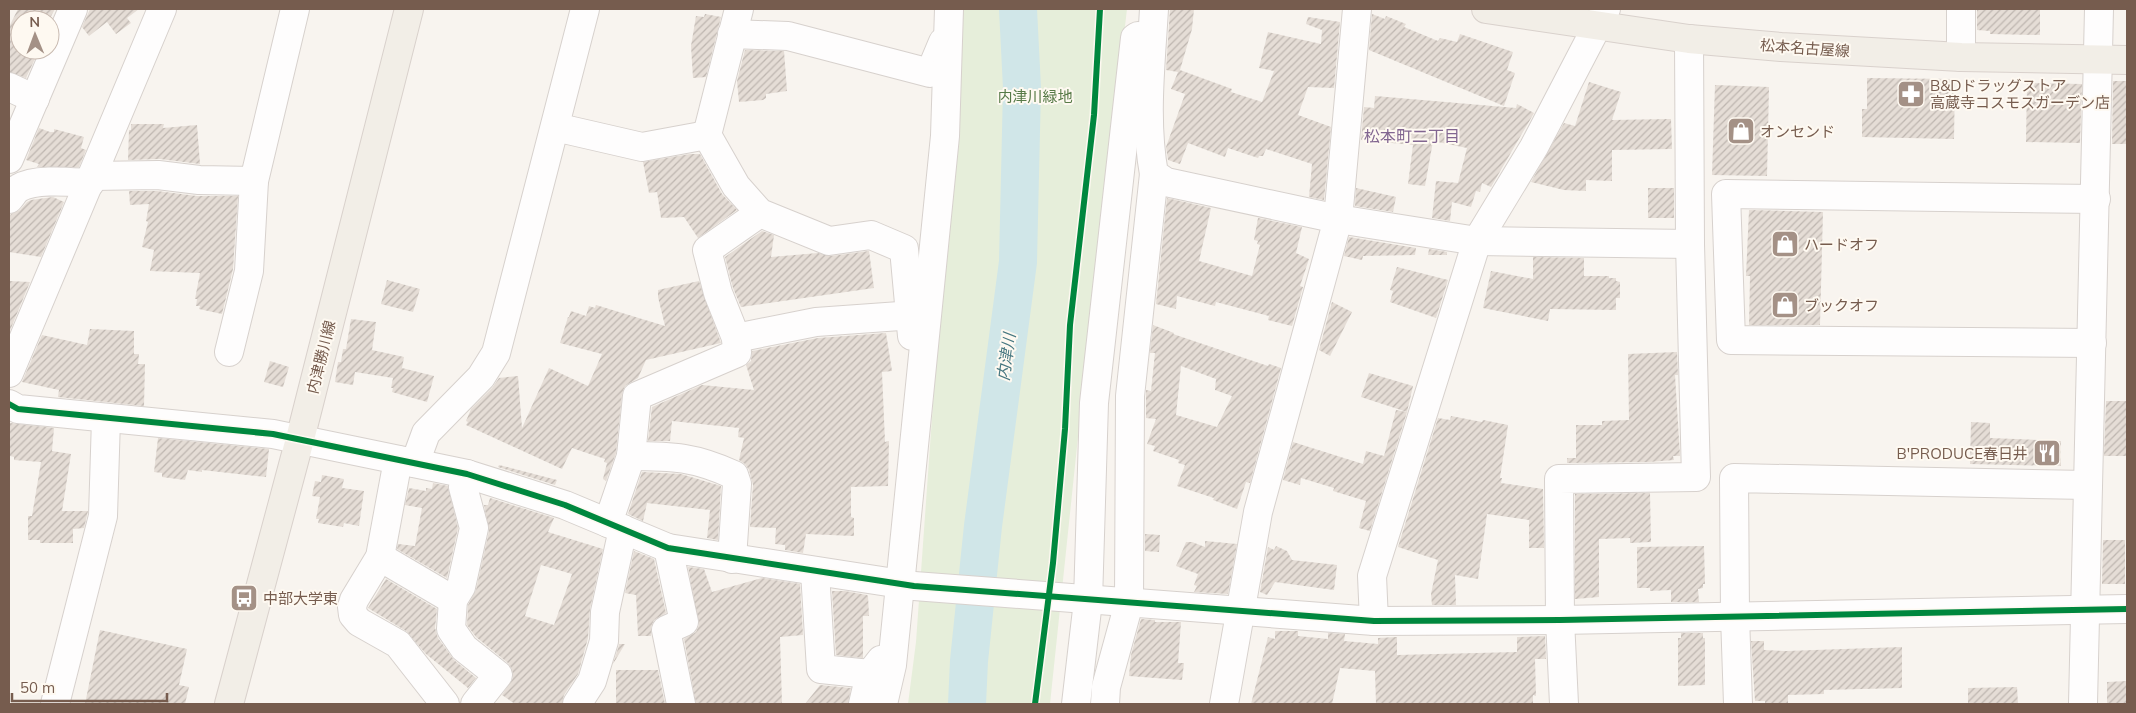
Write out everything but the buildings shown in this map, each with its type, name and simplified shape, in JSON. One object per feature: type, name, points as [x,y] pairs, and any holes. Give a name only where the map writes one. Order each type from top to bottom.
[{"type":"main road","name":"内津勝川線","points":[[229,704],[300,439],[409,9]]},
{"type":"main road","name":"松本名古屋線","points":[[1486,9],[1602,18],[1689,39],[1781,47],[1961,57],[2127,60]]},
{"type":"street","points":[[9,160],[73,9]]},
{"type":"street","points":[[9,373],[162,9]]},
{"type":"street","points":[[229,352],[249,271],[254,181],[295,9]]},
{"type":"street","points":[[437,700],[398,644],[359,622],[354,615],[352,607],[354,600],[380,557],[407,462],[426,433],[481,377],[496,353],[585,9]]},
{"type":"street","points":[[883,704],[906,585],[918,407],[944,136],[949,9]]},
{"type":"street","points":[[1224,704],[1258,512],[1338,219],[1357,9]]},
{"type":"street","points":[[1961,9],[1961,57]]},
{"type":"street","points":[[2084,704],[2100,9]]},
{"type":"street","points":[[1105,704],[1106,686],[1129,603],[1130,396],[1154,174],[1149,150],[1148,118],[1154,15]]},
{"type":"street","points":[[1076,704],[1079,600],[1094,403],[1135,38],[1154,15]]},
{"type":"street","points":[[1374,622],[1372,576],[1477,241],[1534,147],[1602,18]]},
{"type":"street","points":[[918,407],[912,390],[912,318],[904,249],[871,235],[829,241],[760,213],[736,186],[707,135],[735,22],[930,73],[944,42],[949,40]]},
{"type":"street","points":[[1564,704],[1560,620],[1559,479],[1696,477],[1690,244],[1689,39]]},
{"type":"street","points":[[9,88],[34,99]]},
{"type":"street","points":[[555,127],[642,147],[707,135]]},
{"type":"street","points":[[1154,174],[1166,182],[1338,219],[1477,241],[1690,244]]},
{"type":"street","points":[[9,199],[19,188],[31,184],[91,179],[158,175],[199,180],[254,181]]},
{"type":"street","points":[[2092,343],[1731,340],[1726,194],[2096,199]]},
{"type":"street","points":[[577,704],[592,681],[604,642],[605,612],[615,526],[631,456],[638,396],[737,353],[736,338],[718,293],[707,250],[760,213]]},
{"type":"street","points":[[736,338],[816,322],[900,316],[912,318]]},
{"type":"street","points":[[9,404],[18,409],[273,434],[300,439],[467,474],[565,506],[668,548],[732,560],[906,585],[1374,622],[2127,609]]},
{"type":"street","points":[[56,704],[103,516],[106,419]]},
{"type":"street","points":[[631,456],[674,456],[708,463],[734,475],[738,484],[732,560]]},
{"type":"street","points":[[467,474],[463,487],[474,528],[460,587],[453,600],[451,629],[464,648],[498,675],[475,704]]},
{"type":"street","points":[[1738,704],[1734,616],[1734,478],[2088,486]]},
{"type":"street","points":[[668,548],[684,622],[666,630],[682,704]]},
{"type":"street","points":[[380,557],[453,600]]},
{"type":"street","points":[[815,572],[821,669],[870,674]]},
{"type":"street","points":[[863,704],[870,674],[894,642]]},
{"type":"green space","name":"内津川緑地","points":[[954,9],[1127,9],[1082,399],[1050,704],[908,704],[916,642],[952,138]]},
{"type":"waterway","name":"内津川","points":[[967,704],[969,661],[983,526],[1018,262],[1022,88],[1018,9]]},
{"type":"cycle path","points":[[1035,704],[1053,563],[1065,429],[1070,325],[1094,115],[1100,9]]},
{"type":"cycle path","points":[[9,404],[18,409],[273,434],[467,474],[565,505],[668,548],[914,586],[1374,621],[1560,620],[2127,609]]},
{"type":"place","name":"B&Dドラッグストア 高蔵寺コスモスガーデン店","points":[[1911,94]]},
{"type":"place","name":"オンセンド","points":[[1741,131]]},
{"type":"place","name":"ハードオフ","points":[[1785,244]]},
{"type":"place","name":"ブックオフ","points":[[1785,305]]},
{"type":"place","name":"B'PRODUCE春日井","points":[[2047,453]]},
{"type":"place","name":"中部大学東","points":[[244,598]]},
{"type":"district","name":"松本町二丁目","points":[[1412,136]]}]
